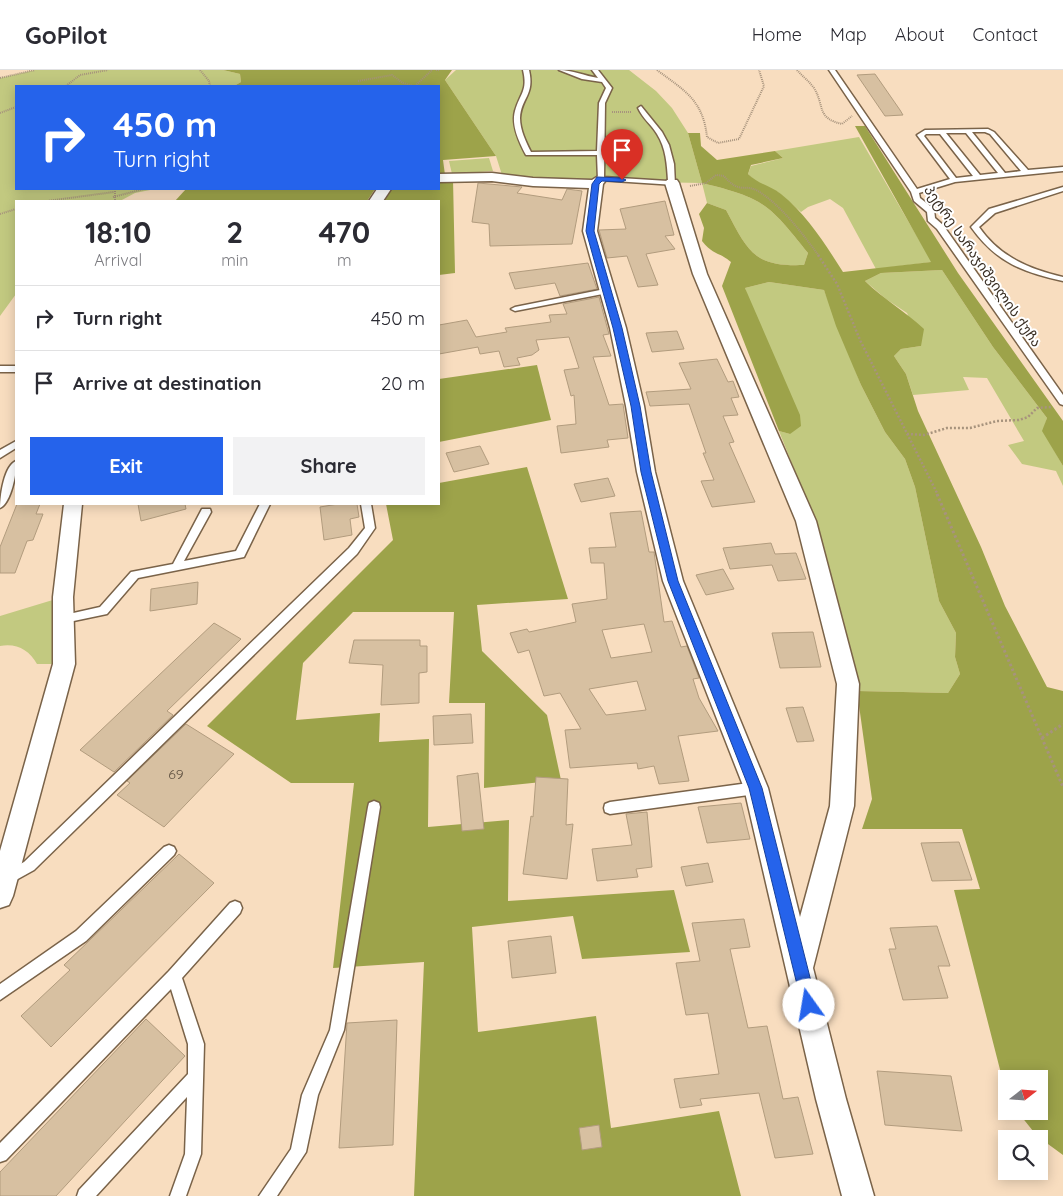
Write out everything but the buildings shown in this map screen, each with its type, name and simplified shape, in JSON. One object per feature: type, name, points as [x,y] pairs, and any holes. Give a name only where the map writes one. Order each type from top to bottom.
[{"type":"street","points":[[440,178],[483,177],[533,182],[598,182],[590,231],[605,291],[618,328],[635,406],[646,472],[673,581],[756,788],[831,1099],[858,1196]]},
{"type":"street","points":[[673,185],[700,274],[806,521],[848,684],[842,806],[800,967]]},
{"type":"street","points":[[2,888],[64,664],[64,597],[73,505]]},
{"type":"lane","points":[[526,70],[530,81],[528,95],[519,106],[517,120],[528,154],[600,153]]},
{"type":"lane","points":[[562,70],[604,81]]},
{"type":"lane","points":[[595,70],[609,88],[602,103],[598,182],[673,185],[670,156],[659,131],[648,123],[640,108]]},
{"type":"lane","name":"პეტრე სარაჯიშვილის ქუჩა","points":[[832,70],[915,192],[917,199],[931,212],[931,219],[940,227],[1063,402]]},
{"type":"lane","points":[[954,180],[920,135],[925,132],[981,129],[992,133],[1026,173]]},
{"type":"lane","points":[[967,130],[1003,175]]},
{"type":"lane","points":[[941,131],[978,178]]},
{"type":"lane","points":[[915,192],[954,180],[1063,169]]},
{"type":"lane","points":[[1063,189],[992,211],[975,227],[985,243],[1014,265],[1063,280]]},
{"type":"lane","points":[[515,309],[605,291]]},
{"type":"lane","points":[[0,369],[15,369]]},
{"type":"lane","points":[[0,455],[15,445]]},
{"type":"lane","points":[[0,504],[15,466]]},
{"type":"lane","points":[[64,620],[103,611],[135,575],[240,554],[265,505]]},
{"type":"lane","points":[[2,888],[29,866],[353,551],[370,528],[366,505]]},
{"type":"lane","points":[[176,567],[206,512]]},
{"type":"lane","points":[[610,808],[756,788]]},
{"type":"lane","points":[[267,1196],[298,1152],[310,1095],[338,1030],[374,807]]},
{"type":"lane","points":[[0,993],[81,936],[169,851]]},
{"type":"lane","points":[[0,1154],[174,976],[235,908]]},
{"type":"lane","points":[[174,976],[196,1044],[193,1154],[178,1196]]},
{"type":"lane","points":[[85,1196],[195,1077]]},
{"type":"path","points":[[0,78],[35,70]]},
{"type":"path","points":[[67,85],[80,75],[108,70]]},
{"type":"path","points":[[200,70],[209,81],[210,85]]},
{"type":"path","points":[[415,85],[434,70],[440,70]]},
{"type":"path","points":[[657,70],[696,99],[706,120],[707,137],[718,143],[739,140],[764,86],[759,70]]},
{"type":"path","points":[[797,70],[815,90],[823,115],[833,122],[842,124],[860,109]]},
{"type":"path","points":[[358,81],[392,75],[403,83],[410,85]]},
{"type":"path","points":[[0,113],[15,108]]},
{"type":"path","points":[[673,185],[706,183],[716,175],[724,176],[731,184],[740,189],[756,190],[791,221],[837,284],[860,340],[935,489],[1063,787]]},
{"type":"path","points":[[53,200],[115,190],[114,200]]},
{"type":"path","points":[[113,197],[140,190]]},
{"type":"path","points":[[0,214],[15,209]]},
{"type":"path","points":[[907,434],[924,435],[947,428],[970,428],[1019,420],[1028,417],[1037,408],[1054,406]]},
{"type":"path","points":[[1042,738],[1063,724]]},
{"type":"green space","points":[[35,70],[223,70],[240,74],[241,82],[236,85],[15,85],[15,190],[150,190],[135,193],[122,200],[15,200],[15,295],[0,316],[0,78]]},
{"type":"green space","points":[[223,70],[452,70],[445,80],[496,156],[443,160],[445,175],[440,176],[440,85],[236,85],[241,82],[240,74]]},
{"type":"green space","points":[[456,70],[629,70],[656,91],[672,108],[688,133],[702,183],[541,180],[502,175],[496,156],[445,80]]},
{"type":"green space","points":[[855,126],[865,126],[958,273],[1063,421],[1063,466],[1042,431],[1047,418],[993,347],[942,270],[881,273],[865,281],[924,329],[921,346],[901,349],[894,356],[906,374],[918,411],[981,547],[1005,606],[1047,687],[1063,691],[1063,1155],[1048,1144],[1048,1130],[1032,1130],[1024,1120],[1048,1120],[1048,1070],[1000,1070],[954,890],[980,889],[962,829],[862,829],[872,799],[857,691],[948,693],[960,674],[955,657],[956,633],[939,601],[915,487],[905,459],[885,432],[861,385],[836,326],[824,290],[769,282],[745,288],[800,415],[801,426],[790,434],[779,431],[722,286],[731,262],[710,249],[702,241],[704,228],[699,214],[707,203],[726,210],[740,236],[754,254],[773,263],[804,265],[808,253],[774,213],[764,205],[739,193],[702,183],[688,133],[700,133],[701,146],[717,160],[775,151],[783,158],[751,165],[748,174],[781,194],[800,212],[830,251],[843,272],[931,262]]},
{"type":"green space","points":[[859,137],[932,262],[876,269],[843,208],[830,199],[808,207],[801,212],[778,192],[757,183],[748,174],[751,166],[783,158],[775,151]]},
{"type":"green space","points":[[489,158],[493,171],[452,174],[449,161]]},
{"type":"green space","points":[[453,179],[455,273],[440,275],[440,200],[384,200],[391,190],[440,190],[440,181]]},
{"type":"green space","points":[[702,183],[739,193],[764,205],[774,213],[808,253],[804,265],[773,263],[754,254],[740,236],[726,210],[707,203]]},
{"type":"green space","points":[[185,190],[374,190],[368,200],[176,200]]},
{"type":"green space","points":[[942,270],[993,347],[1047,418],[1043,431],[1063,466],[1063,486],[1056,471],[1022,464],[1008,445],[1024,441],[987,378],[963,377],[969,390],[913,395],[906,374],[894,356],[901,349],[921,346],[907,313],[886,299],[865,281],[881,273]]},
{"type":"green space","points":[[769,282],[824,290],[861,385],[885,432],[905,459],[915,487],[939,601],[956,633],[955,657],[960,674],[948,693],[857,691],[818,529],[779,431],[790,434],[745,288]]},
{"type":"green space","points":[[537,365],[551,420],[440,442],[440,379]]},
{"type":"green space","points":[[527,467],[568,599],[477,605],[482,651],[547,715],[561,780],[484,788],[485,703],[449,703],[454,612],[353,612],[303,663],[296,720],[380,713],[379,742],[429,739],[428,827],[509,820],[508,901],[674,890],[690,952],[582,959],[573,916],[472,927],[478,1032],[596,1016],[611,1128],[719,1111],[741,1196],[414,1196],[424,962],[333,968],[354,783],[291,783],[207,726],[393,540],[386,505],[440,505],[440,483]]},
{"type":"green space","points":[[56,599],[54,664],[37,664],[22,649],[6,645],[0,646],[0,616]]},
{"type":"route","points":[[622,180],[600,179],[596,184],[590,231],[605,291],[618,328],[635,406],[646,472],[673,581],[756,788],[809,1005]]}]
